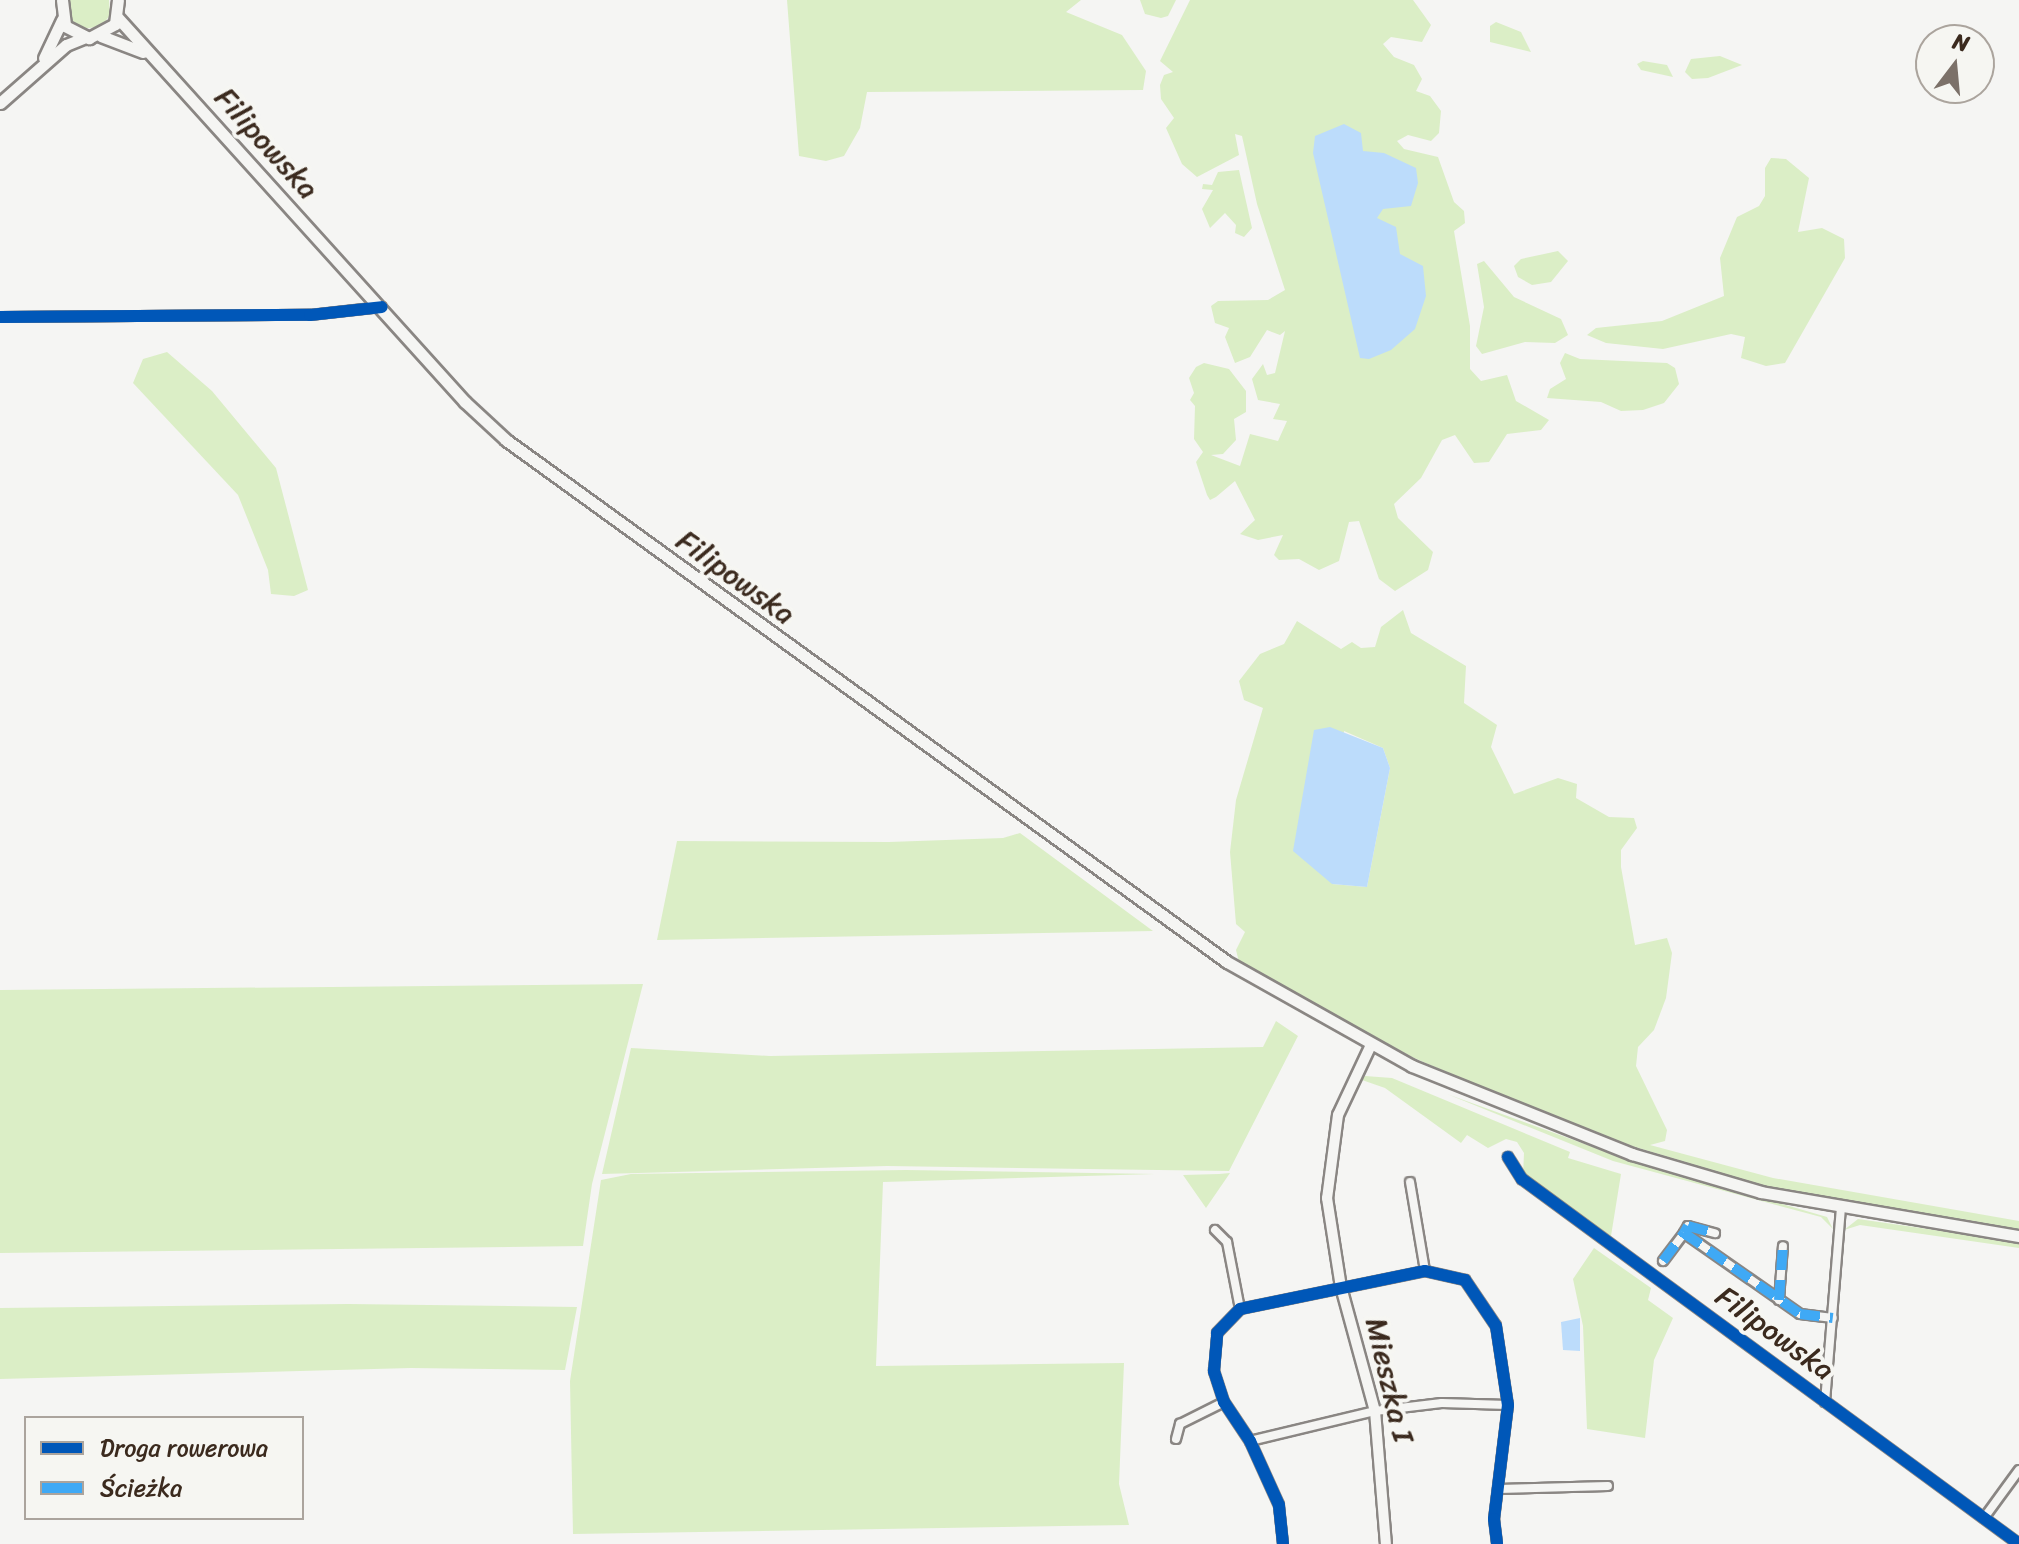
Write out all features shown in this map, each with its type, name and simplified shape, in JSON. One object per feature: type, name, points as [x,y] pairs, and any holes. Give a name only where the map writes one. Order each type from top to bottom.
[{"type":"main road","points":[[0,103],[37,69],[83,38],[101,36],[118,18],[118,0]]},
{"type":"main road","points":[[37,69],[62,20],[61,1]]},
{"type":"main road","name":"Filipowska","points":[[118,18],[472,409],[535,462],[1171,924],[1371,1045],[1456,1086],[1632,1154],[1761,1192],[2019,1236]]},
{"type":"main road","points":[[62,20],[83,38]]},
{"type":"main road","name":"Filipowska","points":[[101,36],[151,56]]},
{"type":"street","points":[[0,317],[310,315],[382,307]]},
{"type":"street","name":"Mieszka I","points":[[1371,1045],[1338,1115],[1330,1156],[1329,1217],[1341,1287],[1375,1411],[1386,1544]]},
{"type":"street","name":"Filipowska","points":[[1508,1157],[1522,1179],[2019,1544]]},
{"type":"street","points":[[1410,1182],[1425,1271]]},
{"type":"street","points":[[1825,1402],[1841,1208]]},
{"type":"street","points":[[1663,1261],[1688,1226],[1715,1233]]},
{"type":"street","points":[[1215,1230],[1227,1242],[1240,1309]]},
{"type":"street","points":[[1684,1233],[1800,1314],[1833,1318]]},
{"type":"street","points":[[1779,1300],[1783,1246]]},
{"type":"street","points":[[1283,1544],[1279,1505],[1250,1441],[1224,1402],[1214,1371],[1213,1348],[1221,1327],[1240,1309],[1425,1271],[1465,1280],[1483,1300],[1496,1326],[1508,1405],[1497,1544]]},
{"type":"street","points":[[1176,1439],[1180,1424],[1224,1402]]},
{"type":"street","points":[[1250,1441],[1375,1411],[1442,1403],[1508,1405]]},
{"type":"street","points":[[1984,1518],[2019,1470]]},
{"type":"street","points":[[1499,1489],[1608,1486]]},
{"type":"green space","points":[[70,0],[109,0],[110,15],[102,26],[83,29],[71,20]]},
{"type":"green space","points":[[787,0],[1081,0],[1066,12],[1122,35],[1146,71],[1143,90],[867,92],[860,128],[844,156],[826,161],[799,156]]},
{"type":"green space","points":[[1140,0],[1176,0],[1168,16],[1161,18],[1145,14]]},
{"type":"green space","points":[[1190,0],[1413,0],[1431,25],[1422,42],[1391,37],[1383,44],[1394,57],[1414,65],[1422,79],[1416,91],[1430,96],[1441,111],[1439,133],[1431,141],[1408,135],[1397,141],[1404,149],[1438,157],[1454,202],[1464,211],[1465,223],[1454,231],[1470,326],[1470,369],[1481,381],[1507,375],[1516,401],[1549,420],[1541,430],[1507,434],[1489,462],[1474,463],[1455,435],[1442,440],[1421,478],[1394,504],[1398,518],[1433,552],[1428,570],[1395,591],[1379,579],[1359,521],[1349,522],[1339,561],[1319,570],[1299,559],[1279,560],[1274,555],[1283,535],[1258,540],[1240,534],[1255,520],[1235,481],[1210,500],[1207,495],[1196,462],[1203,452],[1194,439],[1195,406],[1190,400],[1194,393],[1189,378],[1196,367],[1204,363],[1229,369],[1246,391],[1246,412],[1234,419],[1236,440],[1223,454],[1211,455],[1240,466],[1250,434],[1278,441],[1287,421],[1273,419],[1280,404],[1258,400],[1252,379],[1263,364],[1267,375],[1275,373],[1285,331],[1280,335],[1267,330],[1250,357],[1235,363],[1225,337],[1229,328],[1215,323],[1211,306],[1218,301],[1268,300],[1285,290],[1257,204],[1242,136],[1235,134],[1239,155],[1197,177],[1182,164],[1166,128],[1174,118],[1161,99],[1160,85],[1164,75],[1173,72],[1160,61]]},
{"type":"green space","points":[[1496,22],[1521,32],[1531,52],[1490,42],[1490,26]]},
{"type":"green space","points":[[1720,56],[1742,65],[1708,78],[1692,79],[1685,72],[1691,59]]},
{"type":"green space","points":[[1643,61],[1667,65],[1673,77],[1641,70],[1637,64]]},
{"type":"green space","points":[[1771,158],[1786,159],[1809,178],[1798,232],[1822,228],[1844,239],[1845,258],[1785,363],[1766,366],[1741,358],[1745,337],[1731,334],[1663,349],[1606,343],[1587,335],[1596,328],[1662,321],[1724,296],[1720,258],[1737,217],[1759,206],[1765,196],[1765,168]]},
{"type":"green space","points":[[1239,170],[1252,228],[1244,237],[1235,233],[1236,225],[1225,213],[1210,228],[1202,209],[1213,190],[1202,189],[1203,184],[1212,185],[1218,172]]},
{"type":"green space","points":[[1558,251],[1568,261],[1551,282],[1532,285],[1518,277],[1514,266],[1521,259]]},
{"type":"green space","points":[[1484,261],[1514,297],[1561,319],[1568,335],[1555,343],[1525,342],[1482,354],[1476,346],[1484,307],[1477,264]]},
{"type":"green space","points":[[167,352],[212,391],[276,468],[308,590],[294,596],[271,594],[268,570],[238,495],[133,383],[143,359]]},
{"type":"green space","points":[[1565,353],[1580,359],[1667,363],[1675,368],[1679,384],[1664,403],[1643,410],[1621,411],[1601,402],[1547,398],[1550,389],[1566,379],[1560,363]]},
{"type":"green space","points":[[1403,610],[1411,633],[1466,666],[1464,703],[1497,725],[1491,747],[1514,794],[1558,778],[1577,784],[1576,798],[1609,817],[1634,818],[1637,828],[1621,850],[1621,867],[1635,945],[1667,938],[1672,953],[1666,998],[1654,1030],[1638,1047],[1636,1066],[1667,1130],[1665,1141],[1650,1145],[1773,1178],[2019,1221],[2019,1232],[1782,1191],[1575,1129],[1412,1057],[1239,962],[1236,950],[1245,932],[1236,924],[1230,852],[1236,800],[1263,708],[1244,700],[1239,681],[1260,654],[1284,644],[1297,621],[1341,649],[1352,642],[1361,648],[1375,647],[1381,627]],"holes":[[[1344,731],[1383,748],[1390,768],[1367,887],[1332,884]]]},
{"type":"green space","points":[[1020,833],[1153,931],[657,940],[677,841],[889,842],[1003,838]]},
{"type":"green space","points":[[643,984],[592,1184],[583,1246],[0,1253],[0,990]]},
{"type":"green space","points":[[1276,1021],[1298,1036],[1229,1171],[887,1166],[602,1174],[631,1048],[770,1056],[1263,1047]]},
{"type":"green space","points":[[1365,1076],[1392,1078],[1570,1152],[1568,1158],[1621,1174],[1611,1236],[1523,1176],[1524,1153],[1517,1142],[1506,1139],[1488,1148],[1467,1135],[1461,1143],[1385,1088],[1362,1080]]},
{"type":"green space","points":[[1447,1094],[1615,1155],[1827,1217],[1833,1229],[1821,1217],[1613,1161]]},
{"type":"green space","points":[[906,1170],[1155,1174],[883,1182],[876,1366],[1124,1363],[1119,1484],[1129,1525],[573,1534],[570,1381],[601,1180],[631,1174]]},
{"type":"green space","points":[[1230,1173],[1206,1208],[1183,1175],[1219,1174]]},
{"type":"green space","points":[[1858,1219],[2019,1242],[2019,1248],[1860,1225],[1844,1230]]},
{"type":"green space","points":[[1594,1248],[1651,1288],[1648,1300],[1673,1318],[1654,1360],[1645,1438],[1587,1429],[1583,1326],[1573,1279]]},
{"type":"green space","points":[[348,1304],[577,1307],[565,1370],[411,1368],[0,1379],[0,1308]]},
{"type":"water","points":[[1344,124],[1361,133],[1363,151],[1384,153],[1416,168],[1418,183],[1411,206],[1383,209],[1377,218],[1396,227],[1400,254],[1423,266],[1426,296],[1415,329],[1391,350],[1369,359],[1360,358],[1313,153],[1315,136]]},
{"type":"water","points":[[1330,727],[1383,748],[1390,768],[1367,887],[1332,884],[1293,851],[1314,730]]},
{"type":"water","points":[[1580,1318],[1580,1351],[1563,1350],[1561,1322]]},
{"type":"marked path","points":[[1684,1233],[1688,1226],[1715,1233]]},
{"type":"marked path","points":[[1663,1261],[1684,1233],[1800,1314],[1833,1318]]},
{"type":"marked path","points":[[1779,1300],[1783,1246]]},
{"type":"cycle path","points":[[0,317],[310,315],[382,307]]},
{"type":"cycle path","points":[[1508,1157],[1522,1179],[2019,1544]]},
{"type":"cycle path","points":[[1283,1544],[1279,1505],[1250,1441],[1224,1402],[1214,1371],[1217,1333],[1240,1309],[1425,1271],[1465,1280],[1496,1326],[1508,1405],[1494,1519],[1497,1544]]}]
